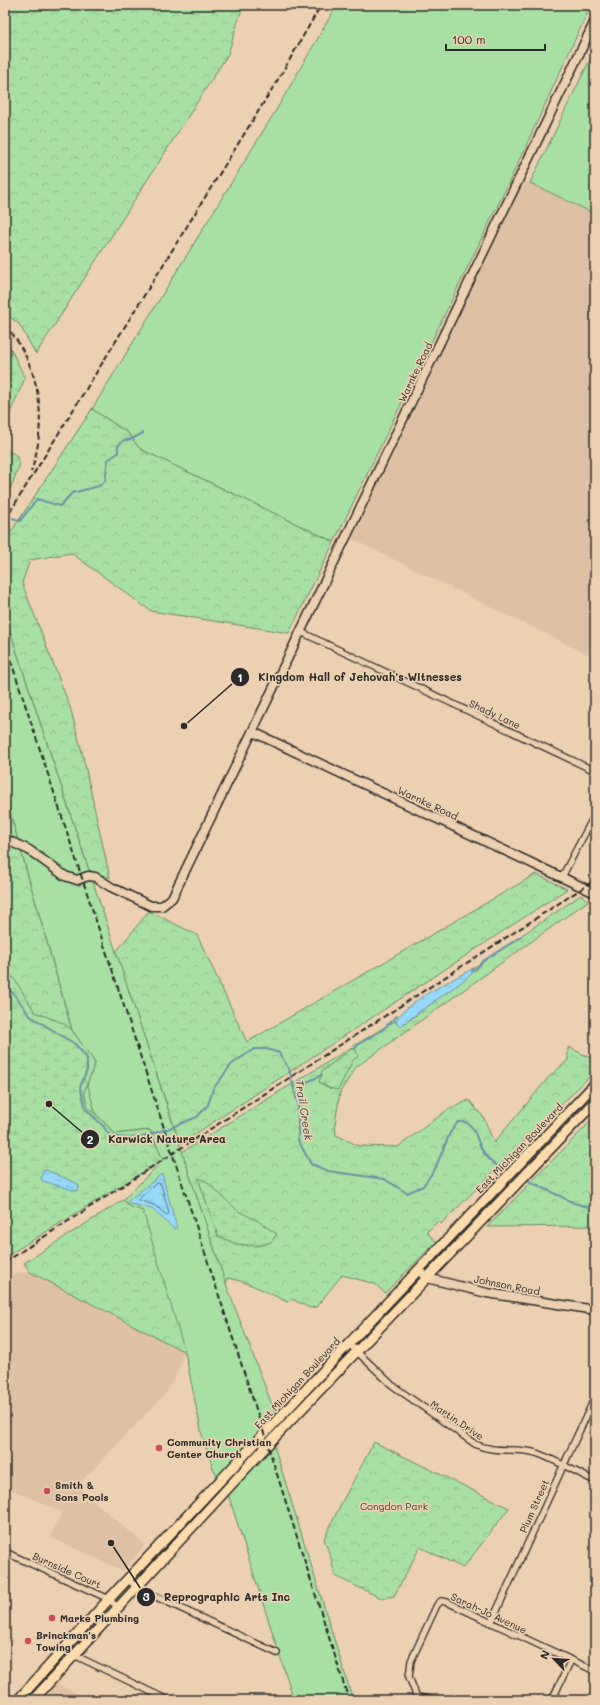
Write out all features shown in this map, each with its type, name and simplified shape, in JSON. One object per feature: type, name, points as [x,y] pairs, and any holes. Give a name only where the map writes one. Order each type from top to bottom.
[{"type":"main road","name":"East Michigan Boulevard","points":[[18,1700],[109,1599],[595,1084]]},
{"type":"main road","name":"East Michigan Boulevard","points":[[33,1700],[273,1439],[504,1199],[595,1102]]},
{"type":"street","name":"Warnke Road","points":[[5,839],[29,850],[65,876],[77,880],[88,876],[96,877],[111,887],[151,906],[162,906],[172,898],[595,21]]},
{"type":"street","name":"Shady Lane","points":[[301,632],[595,771]]},
{"type":"street","name":"Warnke Road","points":[[253,732],[595,893]]},
{"type":"street","points":[[562,877],[595,814]]},
{"type":"street","name":"Johnson Road","points":[[418,1270],[427,1278],[487,1293],[595,1310]]},
{"type":"street","name":"Martin Drive","points":[[349,1344],[392,1385],[475,1444],[485,1449],[521,1450],[536,1453],[595,1481]]},
{"type":"street","name":"Plum Street","points":[[491,1623],[595,1397]]},
{"type":"street","name":"Burnside Court","points":[[5,1552],[109,1599],[118,1608]]},
{"type":"street","points":[[128,1579],[137,1588],[277,1653]]},
{"type":"street","name":"Sarah-Jo Avenue","points":[[417,1699],[409,1677],[410,1661],[437,1605],[441,1601],[448,1602],[595,1671]]},
{"type":"street","points":[[74,1655],[168,1700]]},
{"type":"street","points":[[552,1700],[571,1660]]},
{"type":"street","points":[[417,1699],[438,1700]]},
{"type":"shaded area","points":[[522,179],[595,214],[595,658],[350,538]]},
{"type":"shaded area","points":[[30,1272],[185,1352],[177,1374],[166,1393],[77,1486],[145,1545],[123,1571],[50,1537],[62,1512],[5,1487],[5,1281],[16,1274]]},
{"type":"shaded area","points":[[52,1682],[93,1700],[36,1700]]},
{"type":"green space","points":[[5,5],[243,5],[228,54],[36,354],[19,324],[5,313]]},
{"type":"green space","points":[[337,5],[591,5],[511,178],[334,542],[140,449],[128,433],[92,409],[278,107]]},
{"type":"green space","points":[[595,49],[595,214],[530,183]]},
{"type":"green space","points":[[5,337],[25,378],[5,424]]},
{"type":"green space","points":[[92,409],[128,433],[140,449],[334,542],[289,633],[151,611],[71,553],[30,560],[22,583],[70,707],[82,752],[110,878],[89,870],[5,616],[5,541]]},
{"type":"green space","points":[[5,449],[16,455],[20,464],[5,502]]},
{"type":"green space","points":[[5,616],[226,1284],[274,1410],[275,1449],[353,1700],[294,1700],[229,1497],[213,1468],[202,1435],[185,1352],[131,1207],[123,1200],[163,1160],[150,1130],[115,1134],[88,1108],[84,1092],[95,1063],[72,1030],[5,795]]},
{"type":"green space","points":[[5,795],[114,1178],[5,1243]]},
{"type":"green space","points":[[536,874],[567,889],[180,1144],[116,952],[149,911],[197,935],[247,1042]]},
{"type":"green space","points":[[581,895],[588,901],[356,1067],[340,1092],[335,1124],[336,1135],[359,1146],[398,1147],[446,1111],[469,1100],[484,1118],[494,1143],[549,1077],[568,1060],[568,1047],[595,1060],[595,1071],[441,1224],[438,1221],[427,1232],[436,1242],[385,1293],[375,1284],[342,1275],[316,1307],[310,1308],[292,1299],[287,1302],[258,1288],[234,1279],[227,1278],[226,1284],[182,1152],[396,1020],[396,1023],[400,1026],[407,1022],[472,973],[472,969]]},
{"type":"green space","points":[[5,973],[13,977],[35,1012],[63,1023],[72,1030],[95,1063],[84,1092],[88,1108],[115,1134],[150,1130],[163,1160],[5,1257]]},
{"type":"green space","points":[[352,1048],[355,1049],[358,1056],[353,1060],[338,1090],[329,1088],[319,1082],[322,1071]]},
{"type":"green space","points":[[595,1117],[595,1226],[487,1227]]},
{"type":"green space","points":[[198,1178],[206,1181],[238,1211],[258,1221],[277,1234],[271,1242],[257,1246],[236,1244],[218,1236]]},
{"type":"green space","points":[[123,1200],[131,1207],[143,1211],[185,1352],[30,1272],[24,1263]]},
{"type":"green space","name":"Congdon Park","points":[[374,1442],[509,1508],[463,1568],[420,1547],[394,1596],[381,1598],[335,1576],[331,1558],[324,1539]]},
{"type":"water","points":[[472,969],[472,973],[467,978],[400,1026],[396,1023],[399,1016],[416,1001]]},
{"type":"water","points":[[46,1170],[78,1184],[79,1189],[76,1191],[43,1181],[41,1178],[43,1171]]},
{"type":"water","points":[[162,1174],[177,1228],[174,1229],[152,1209],[131,1204],[128,1201]]},
{"type":"waterway","points":[[13,518],[20,521],[37,499],[60,506],[72,493],[99,486],[105,481],[108,460],[118,453],[118,446],[124,440],[130,440],[143,433]]},
{"type":"waterway","points":[[472,969],[475,970],[483,961],[521,937]]},
{"type":"waterway","name":"Trail Creek","points":[[5,987],[14,994],[30,1016],[75,1044],[87,1058],[87,1070],[80,1087],[86,1109],[103,1126],[110,1136],[126,1138],[142,1137],[197,1117],[208,1105],[213,1089],[232,1064],[254,1049],[267,1049],[279,1053],[289,1069],[298,1105],[298,1140],[311,1164],[328,1171],[384,1179],[407,1193],[423,1186],[435,1169],[450,1133],[458,1122],[464,1122],[469,1124],[475,1132],[481,1148],[486,1156],[494,1164],[508,1171]]},
{"type":"waterway","points":[[355,1049],[359,1044],[382,1030],[397,1016]]},
{"type":"waterway","points":[[293,1087],[299,1081],[307,1082],[322,1075]]},
{"type":"waterway","name":"Trail Creek","points":[[525,1179],[574,1203],[588,1207],[595,1205]]},
{"type":"railway","points":[[5,520],[282,73],[321,5]]},
{"type":"railway","points":[[5,325],[27,358],[34,376],[38,395],[40,414],[39,434],[31,472]]},
{"type":"railway","points":[[5,643],[261,1424],[349,1700]]},
{"type":"railway","points":[[5,1262],[595,880]]},
{"type":"place","name":"Kingdom Hall of Jehovah's Witnesses","points":[[184,726]]},
{"type":"place","name":"Karwick Nature Area","points":[[49,1104]]},
{"type":"place","name":"Community Christian Center Church","points":[[159,1448]]},
{"type":"place","name":"Smith & Sons Pools","points":[[47,1491]]},
{"type":"place","name":"Reprographic Arts Inc","points":[[111,1543]]},
{"type":"place","name":"Marke Plumbing","points":[[52,1618]]},
{"type":"place","name":"Brinckman's Towing","points":[[28,1641]]}]
